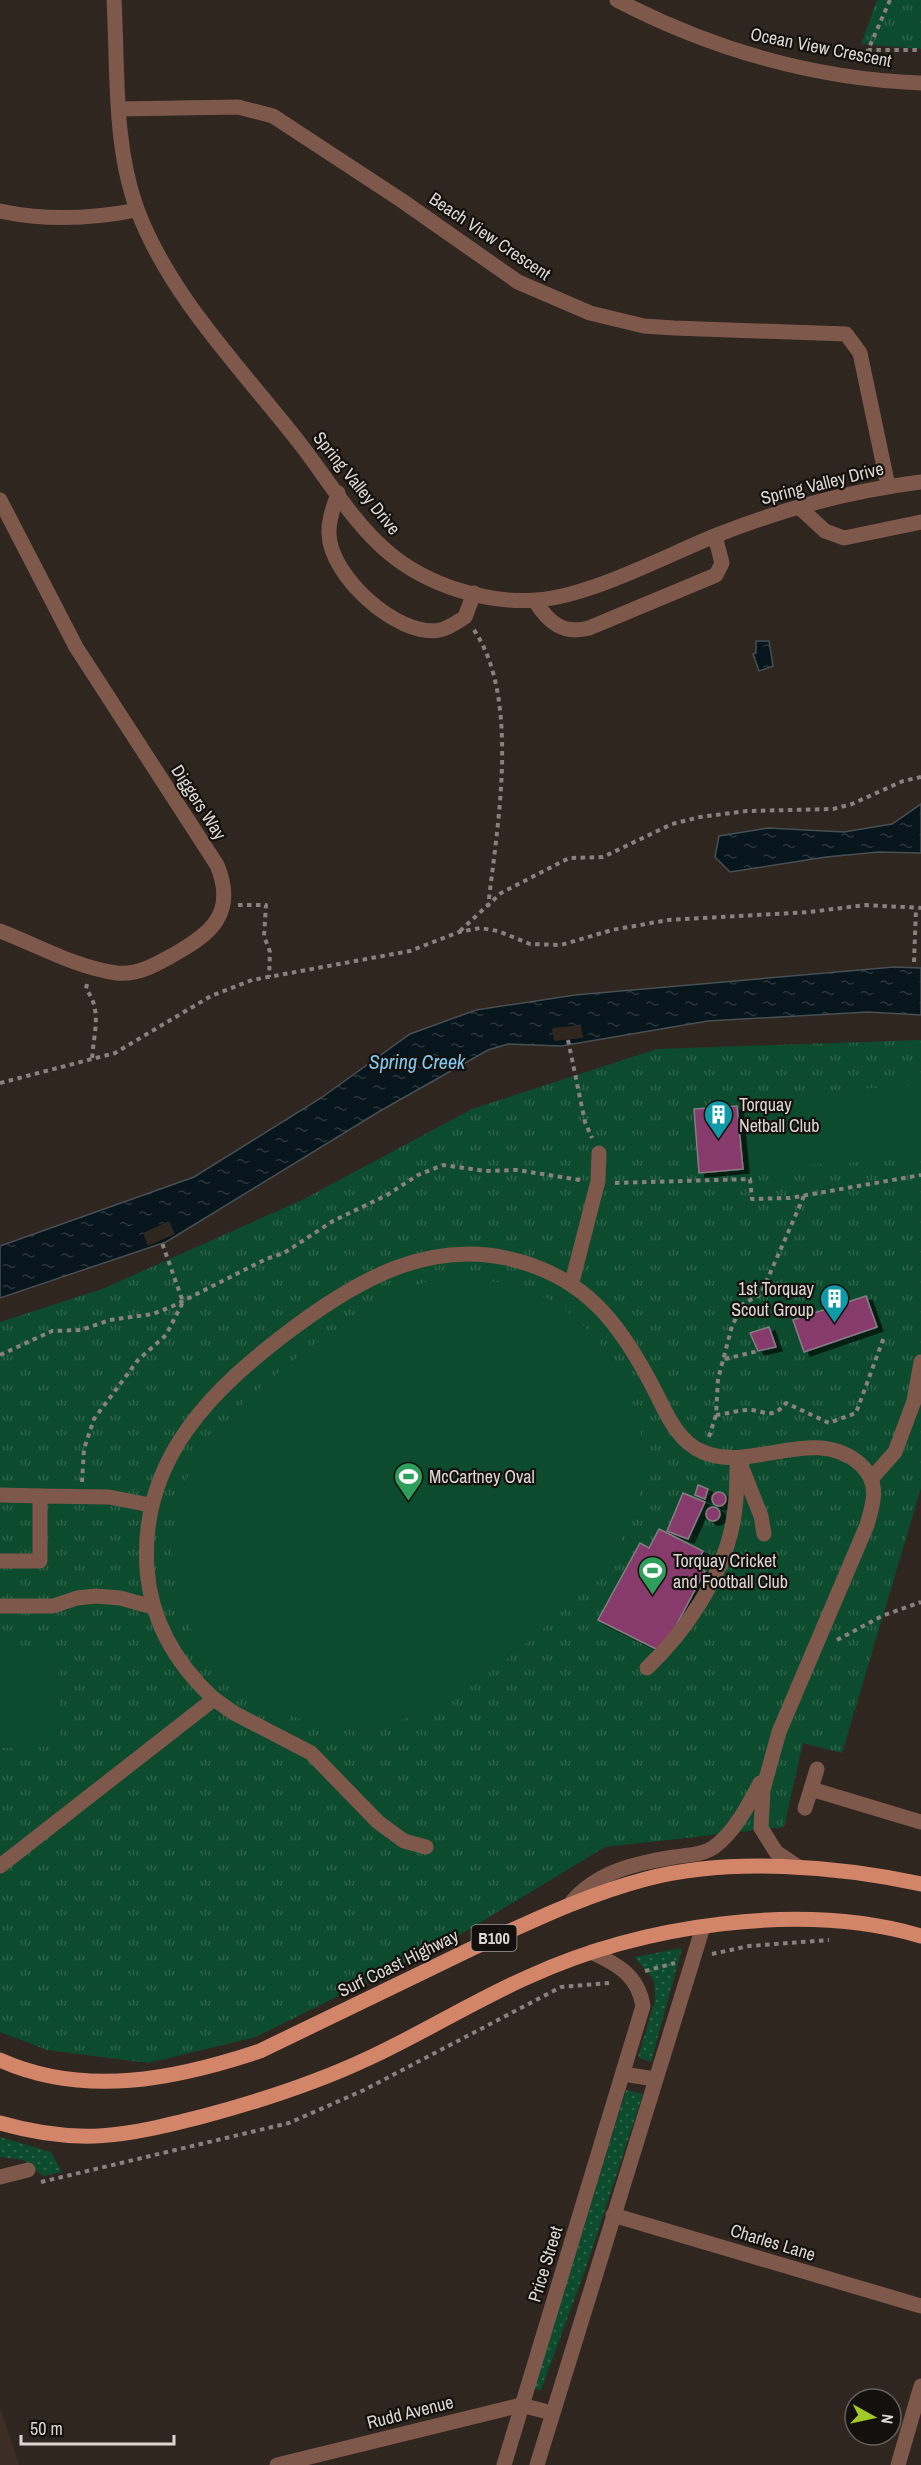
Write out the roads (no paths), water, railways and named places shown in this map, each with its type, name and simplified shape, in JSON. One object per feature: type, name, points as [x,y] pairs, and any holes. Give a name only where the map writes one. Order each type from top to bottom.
[{"type":"main road","name":"Surf Coast Highway","points":[[0,2060],[56,2078],[106,2082],[144,2081],[214,2066],[260,2050],[571,1903],[647,1879],[696,1870],[797,1866],[868,1873],[921,1884]]},
{"type":"main road","points":[[0,2123],[54,2135],[97,2138],[141,2132],[222,2111],[294,2089],[369,2058],[529,1977],[620,1943],[703,1927],[802,1918],[921,1936]]},
{"type":"street","name":"Spring Valley Drive","points":[[114,0],[121,142],[137,210],[166,270],[205,326],[338,493],[390,554],[433,579],[474,593],[535,601],[573,593],[770,514],[888,486],[921,482]]},
{"type":"street","name":"Ocean View Crescent","points":[[617,0],[681,31],[772,61],[862,77],[921,83]]},
{"type":"street","name":"Beach View Crescent","points":[[120,109],[238,107],[273,116],[401,200],[518,282],[590,314],[644,326],[846,334],[860,353],[888,486]]},
{"type":"street","points":[[0,211],[35,217],[69,219],[106,216],[137,210]]},
{"type":"street","points":[[338,493],[328,534],[332,551],[353,586],[371,603],[412,626],[440,630],[465,617],[474,593]]},
{"type":"street","name":"Diggers Way","points":[[0,500],[76,647],[217,865],[223,879],[223,905],[212,929],[200,940],[149,968],[117,973],[89,966],[0,931]]},
{"type":"street","points":[[799,507],[825,531],[844,538],[921,522]]},
{"type":"street","points":[[535,601],[544,616],[556,625],[577,631],[589,628],[716,575],[722,563],[715,536]]},
{"type":"street","points":[[572,1282],[598,1181],[598,1153]]},
{"type":"street","points":[[426,1847],[404,1841],[378,1822],[311,1753],[244,1718],[214,1699],[190,1675],[173,1651],[153,1607],[147,1561],[150,1505],[168,1457],[185,1431],[234,1377],[264,1350],[307,1317],[378,1274],[402,1263],[458,1253],[508,1258],[572,1282],[613,1320],[633,1348],[670,1422],[688,1443],[713,1456],[737,1458],[778,1450],[821,1448],[838,1451],[853,1458],[872,1478],[875,1491],[867,1524],[779,1732],[767,1768],[761,1804],[761,1828],[776,1852],[797,1866]]},
{"type":"street","points":[[872,1478],[895,1452],[914,1401],[921,1362]]},
{"type":"street","points":[[737,1458],[761,1516],[764,1533]]},
{"type":"street","points":[[647,1668],[669,1647],[693,1612],[713,1579],[724,1554],[732,1528],[737,1499],[737,1458]]},
{"type":"street","points":[[0,1495],[109,1497],[150,1505]]},
{"type":"street","points":[[0,1561],[40,1561],[40,1496]]},
{"type":"street","points":[[0,1606],[52,1606],[77,1598],[96,1596],[120,1598],[153,1607]]},
{"type":"street","points":[[0,1866],[214,1699]]},
{"type":"street","points":[[571,1903],[595,1879],[651,1861],[705,1852],[715,1846],[742,1813],[767,1768]]},
{"type":"street","points":[[805,1808],[817,1769]]},
{"type":"street","points":[[811,1789],[921,1822]]},
{"type":"street","points":[[537,2465],[703,1927]]},
{"type":"street","name":"Price Street","points":[[504,2465],[643,2006],[641,1994],[631,1977],[617,1964],[591,1952]]},
{"type":"street","points":[[623,2074],[656,2079]]},
{"type":"street","points":[[0,2177],[31,2177]]},
{"type":"street","name":"Charles Lane","points":[[613,2215],[921,2306]]},
{"type":"street","points":[[898,2465],[921,2386]]},
{"type":"street","name":"Rudd Avenue","points":[[277,2465],[521,2405],[552,2413]]},
{"type":"water","points":[[756,641],[769,641],[773,666],[759,671],[753,654],[756,653]]},
{"type":"water","points":[[921,804],[921,853],[879,852],[826,857],[730,872],[715,857],[719,836],[768,828],[844,832],[892,824]]},
{"type":"water","name":"Spring Creek","points":[[894,967],[921,968],[921,1015],[868,1012],[708,1021],[561,1046],[508,1044],[488,1050],[380,1111],[166,1242],[0,1298],[0,1246],[194,1177],[321,1098],[410,1034],[476,1010],[575,995]]},
{"type":"place","name":"Torquay Netball Club","points":[[718,1140]]},
{"type":"place","name":"1st Torquay Scout Group","points":[[835,1324]]},
{"type":"place","name":"McCartney Oval","points":[[408,1502]]},
{"type":"place","name":"Torquay Cricket and Football Club","points":[[652,1596]]}]
